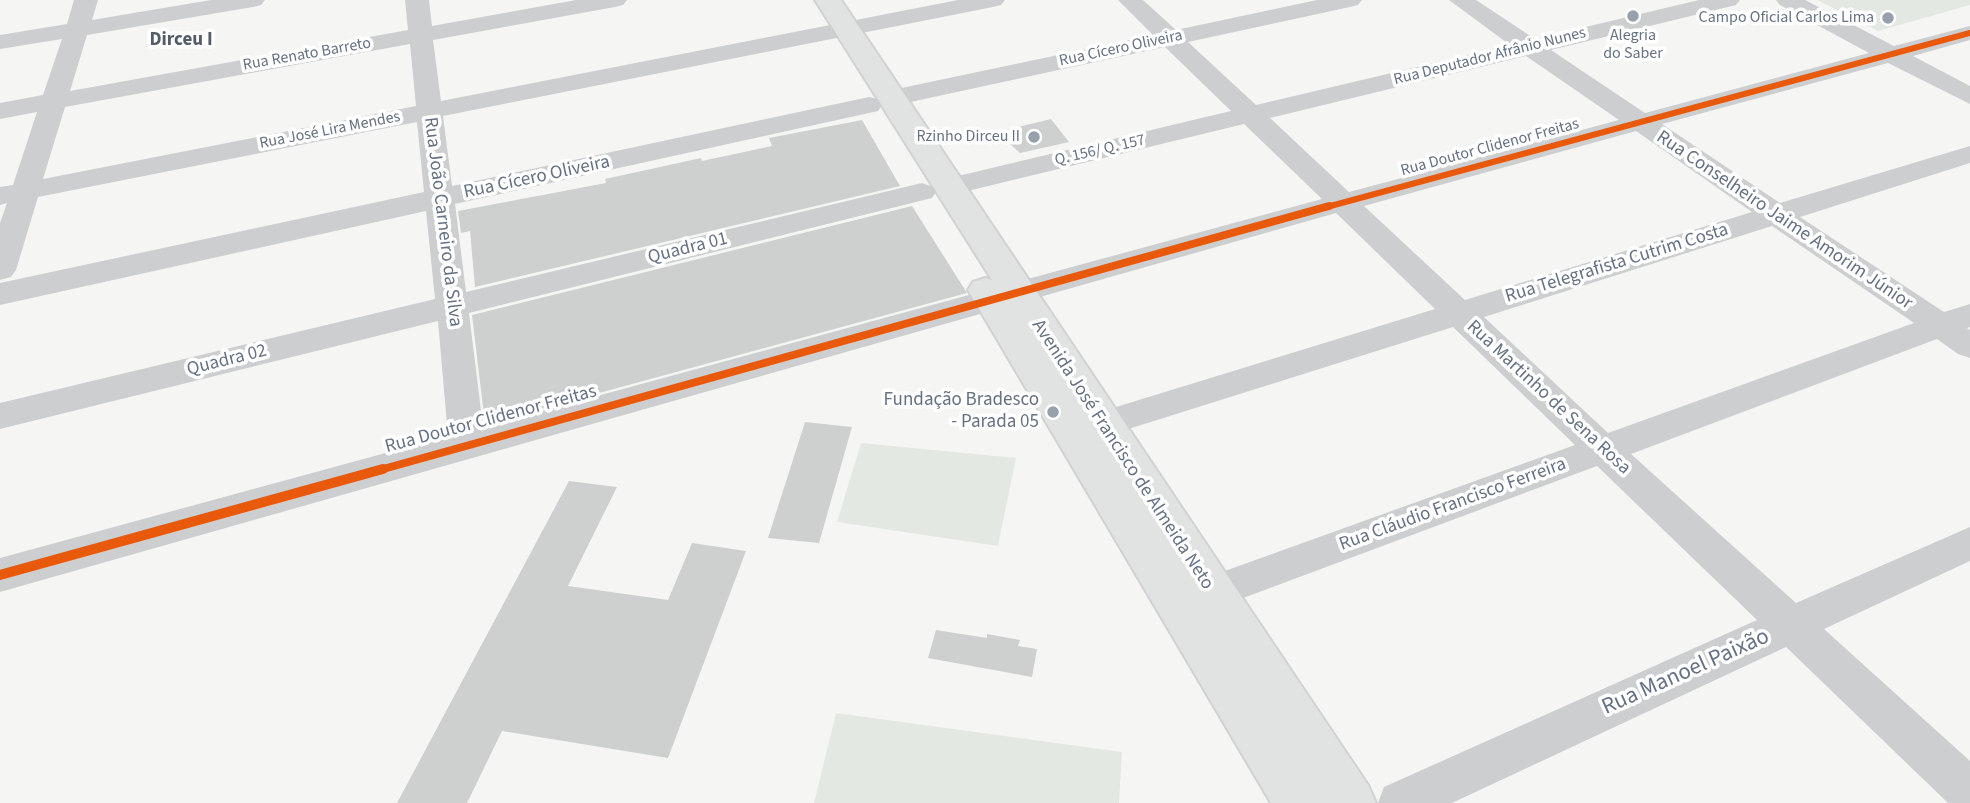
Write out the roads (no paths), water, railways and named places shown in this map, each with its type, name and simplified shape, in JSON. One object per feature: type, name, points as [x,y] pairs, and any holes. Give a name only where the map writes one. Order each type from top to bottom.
[{"type":"main road","name":"Avenida José Francisco de Almeida Neto","points":[[804,0],[836,31],[1005,298],[1300,803]]},
{"type":"main road","name":"Avenida José Francisco de Almeida Neto","points":[[828,0],[836,31]]},
{"type":"main road","name":"Avenida José Francisco de Almeida Neto","points":[[1005,298],[1103,424],[1350,803]]},
{"type":"street","points":[[0,270],[13,193],[54,102],[86,0]]},
{"type":"street","points":[[0,42],[253,0]]},
{"type":"street","name":"Rua João Carneiro da Silva","points":[[416,0],[454,306],[467,445]]},
{"type":"street","name":"Rua Renato Barreto","points":[[0,111],[615,0]]},
{"type":"street","name":"Rua José Lira Mendes","points":[[13,193],[993,0]]},
{"type":"street","name":"Rua Martinho de Sena Rosa","points":[[1130,0],[1604,451],[1970,792]]},
{"type":"street","name":"Rua Cícero Oliveira","points":[[0,294],[1350,0]]},
{"type":"street","name":"Rua Conselheiro Jaime Amorim Júnior","points":[[1461,0],[1774,215],[1955,320],[1970,346]]},
{"type":"street","name":"Rua Deputador Afrânio Nunes","points":[[1252,115],[1728,0]]},
{"type":"street","points":[[1788,0],[1970,96]]},
{"type":"street","name":"Rua Doutor Clidenor Freitas","points":[[0,575],[1344,202],[1970,33]]},
{"type":"street","name":"Q. 156/ Q. 157","points":[[935,189],[1252,115]]},
{"type":"street","name":"Rua Telegrafista Cutrim Costa","points":[[1103,424],[1970,153]]},
{"type":"street","name":"Quadra 01","points":[[454,306],[935,189]]},
{"type":"street","name":"Quadra 02","points":[[0,416],[454,306]]},
{"type":"street","name":"Rua Cláudio Francisco Ferreira","points":[[1211,593],[1955,320]]},
{"type":"street","name":"Rua Manoel Paixão","points":[[1401,803],[1970,543]]},
{"type":"place","name":"Alegria do Saber","points":[[1633,16]]},
{"type":"place","name":"Campo Oficial Carlos Lima","points":[[1888,18]]},
{"type":"place","name":"Rzinho Dirceu II","points":[[1034,137]]},
{"type":"place","name":"Fundação Bradesco - Parada 05","points":[[1053,412]]},
{"type":"district","name":"Dirceu I","points":[[181,41]]}]
